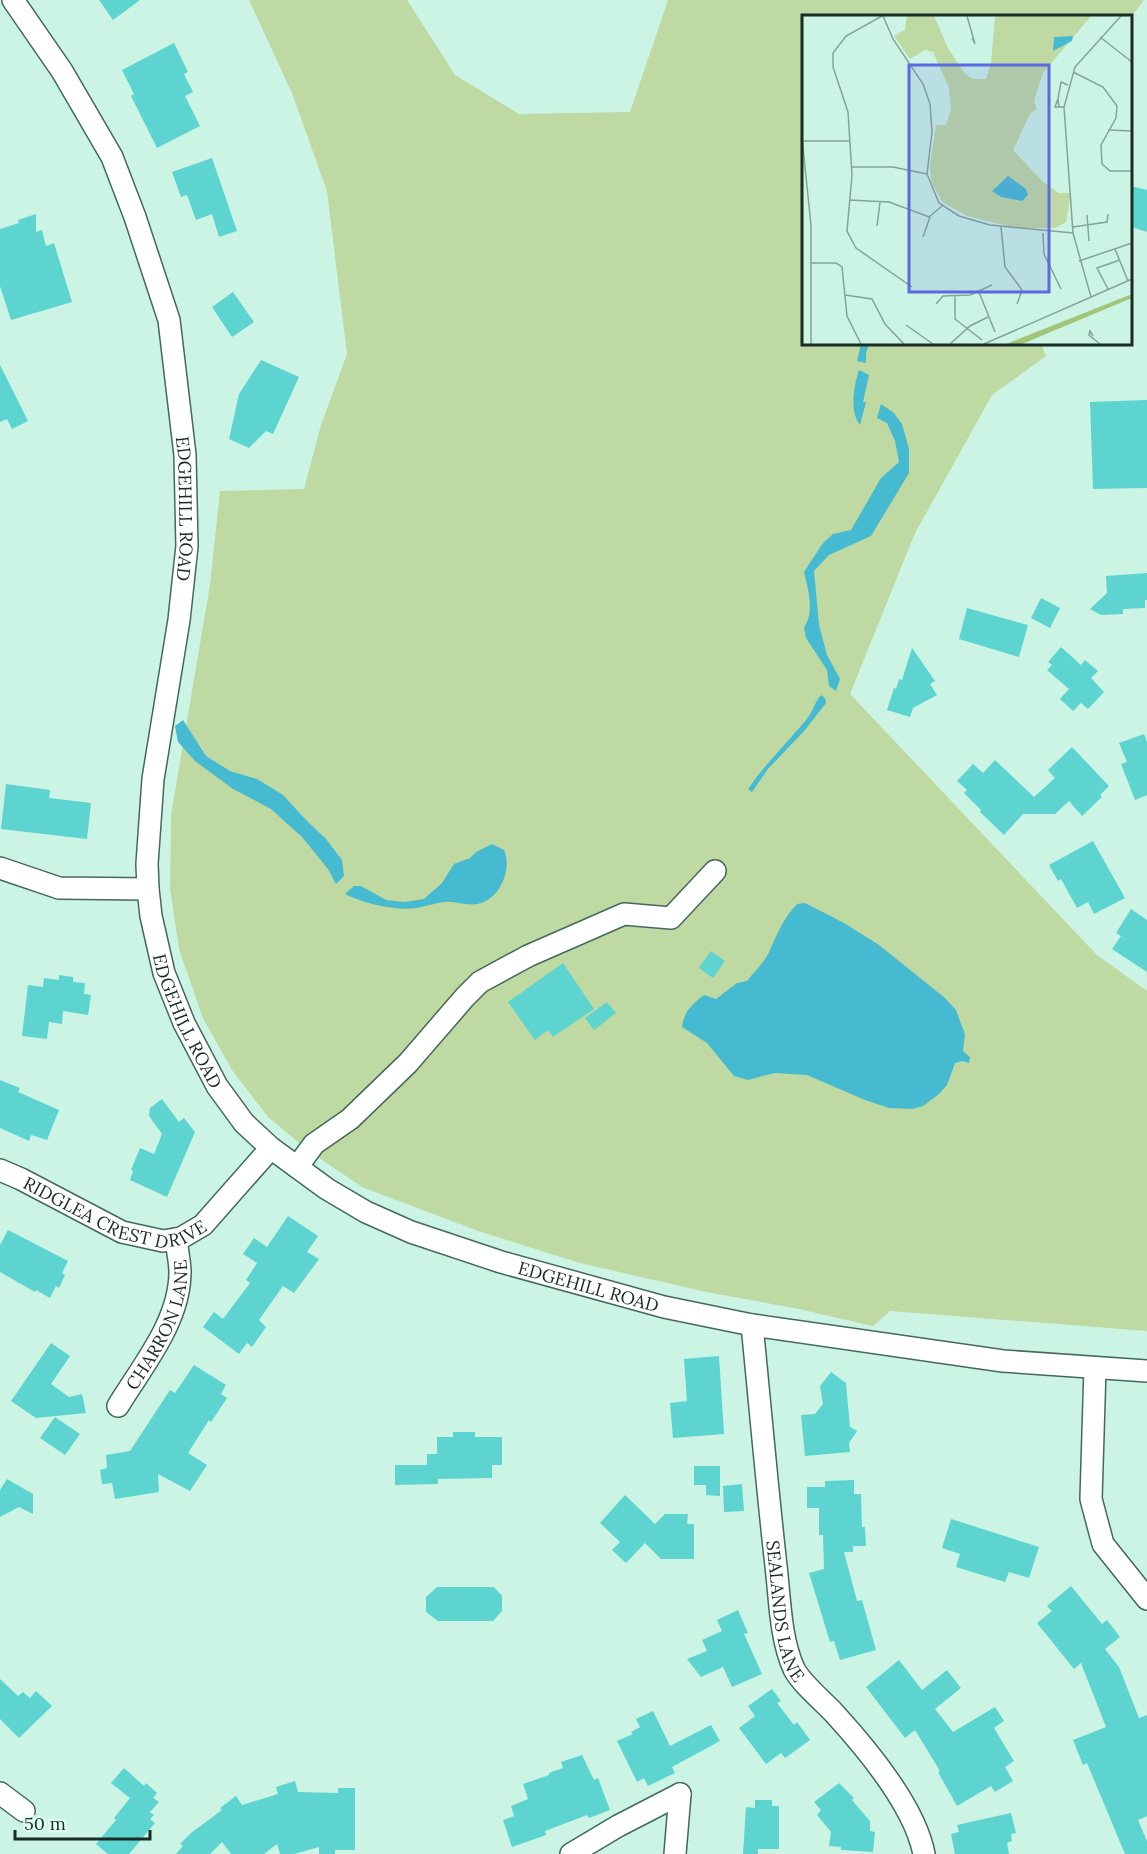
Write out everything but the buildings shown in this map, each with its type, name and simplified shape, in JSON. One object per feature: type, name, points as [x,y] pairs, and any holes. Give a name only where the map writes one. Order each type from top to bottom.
[{"type":"street","name":"EDGEHILL ROAD","points":[[13,0],[62,71],[112,157],[135,217],[169,320],[185,455],[187,546],[179,620],[153,779],[147,864],[150,916],[164,973],[184,1023],[217,1086],[244,1123],[271,1148],[297,1167],[366,1212],[411,1232],[501,1262],[664,1307],[752,1325],[1003,1361],[1147,1371]]},
{"type":"street","points":[[0,868],[59,888],[148,889]]},
{"type":"street","points":[[297,1167],[315,1144],[350,1119],[408,1063],[480,982],[528,956],[624,914],[671,918],[716,871]]},
{"type":"street","name":"RIDGLEA CREST DRIVE","points":[[0,1170],[122,1232],[163,1241],[176,1239],[203,1225],[271,1148]]},
{"type":"street","name":"CHARRON LANE","points":[[118,1406],[166,1327],[174,1304],[180,1272],[176,1239]]},
{"type":"street","name":"SEALANDS LANE","points":[[752,1325],[774,1546],[788,1653],[795,1671],[847,1727],[891,1784],[921,1838],[924,1854]]},
{"type":"street","points":[[1095,1368],[1091,1499],[1103,1544],[1147,1599]]},
{"type":"street","points":[[0,1793],[24,1811]]},
{"type":"street","points":[[571,1854],[618,1826],[680,1794],[675,1854]]},
{"type":"green space","points":[[249,0],[407,0],[455,75],[519,114],[630,112],[668,0],[1144,0],[1132,16],[802,15],[802,345],[1041,345],[1046,356],[992,395],[915,533],[850,694],[1097,955],[1147,991],[1147,1331],[890,1311],[873,1326],[580,1263],[478,1231],[362,1187],[309,1151],[268,1117],[232,1070],[203,1018],[179,949],[170,888],[171,815],[210,585],[220,491],[304,489],[321,425],[347,354],[327,191],[292,93]]},
{"type":"water","points":[[861,345],[869,345],[866,363],[857,361]]},
{"type":"water","points":[[859,370],[869,375],[863,402],[866,402],[860,425],[854,413],[854,391]]},
{"type":"water","points":[[881,404],[894,413],[902,424],[909,449],[909,473],[871,536],[829,555],[814,571],[819,625],[827,655],[840,679],[836,691],[829,686],[827,670],[806,638],[804,627],[810,607],[804,572],[823,543],[833,534],[851,530],[881,478],[899,462],[895,441],[887,423],[877,418]]},
{"type":"water","points":[[821,695],[825,698],[826,703],[805,730],[768,769],[752,792],[748,789],[808,717]]},
{"type":"water","points":[[183,720],[206,756],[230,771],[257,779],[283,795],[326,839],[342,860],[344,876],[336,884],[328,869],[302,837],[271,809],[233,789],[195,761],[178,742],[175,726]]},
{"type":"water","points":[[492,844],[504,850],[507,866],[498,891],[485,902],[464,904],[445,902],[417,908],[390,908],[371,904],[345,894],[354,886],[361,886],[386,900],[405,902],[424,899],[442,883],[454,864],[470,858],[476,852]]},
{"type":"water","points":[[805,903],[844,923],[879,945],[945,998],[956,1010],[965,1034],[963,1051],[970,1057],[969,1063],[962,1061],[955,1063],[947,1085],[923,1106],[912,1109],[889,1108],[807,1075],[775,1073],[748,1080],[734,1076],[707,1043],[682,1027],[689,1009],[704,995],[716,999],[737,983],[747,981],[765,958],[788,915],[797,904]]}]
